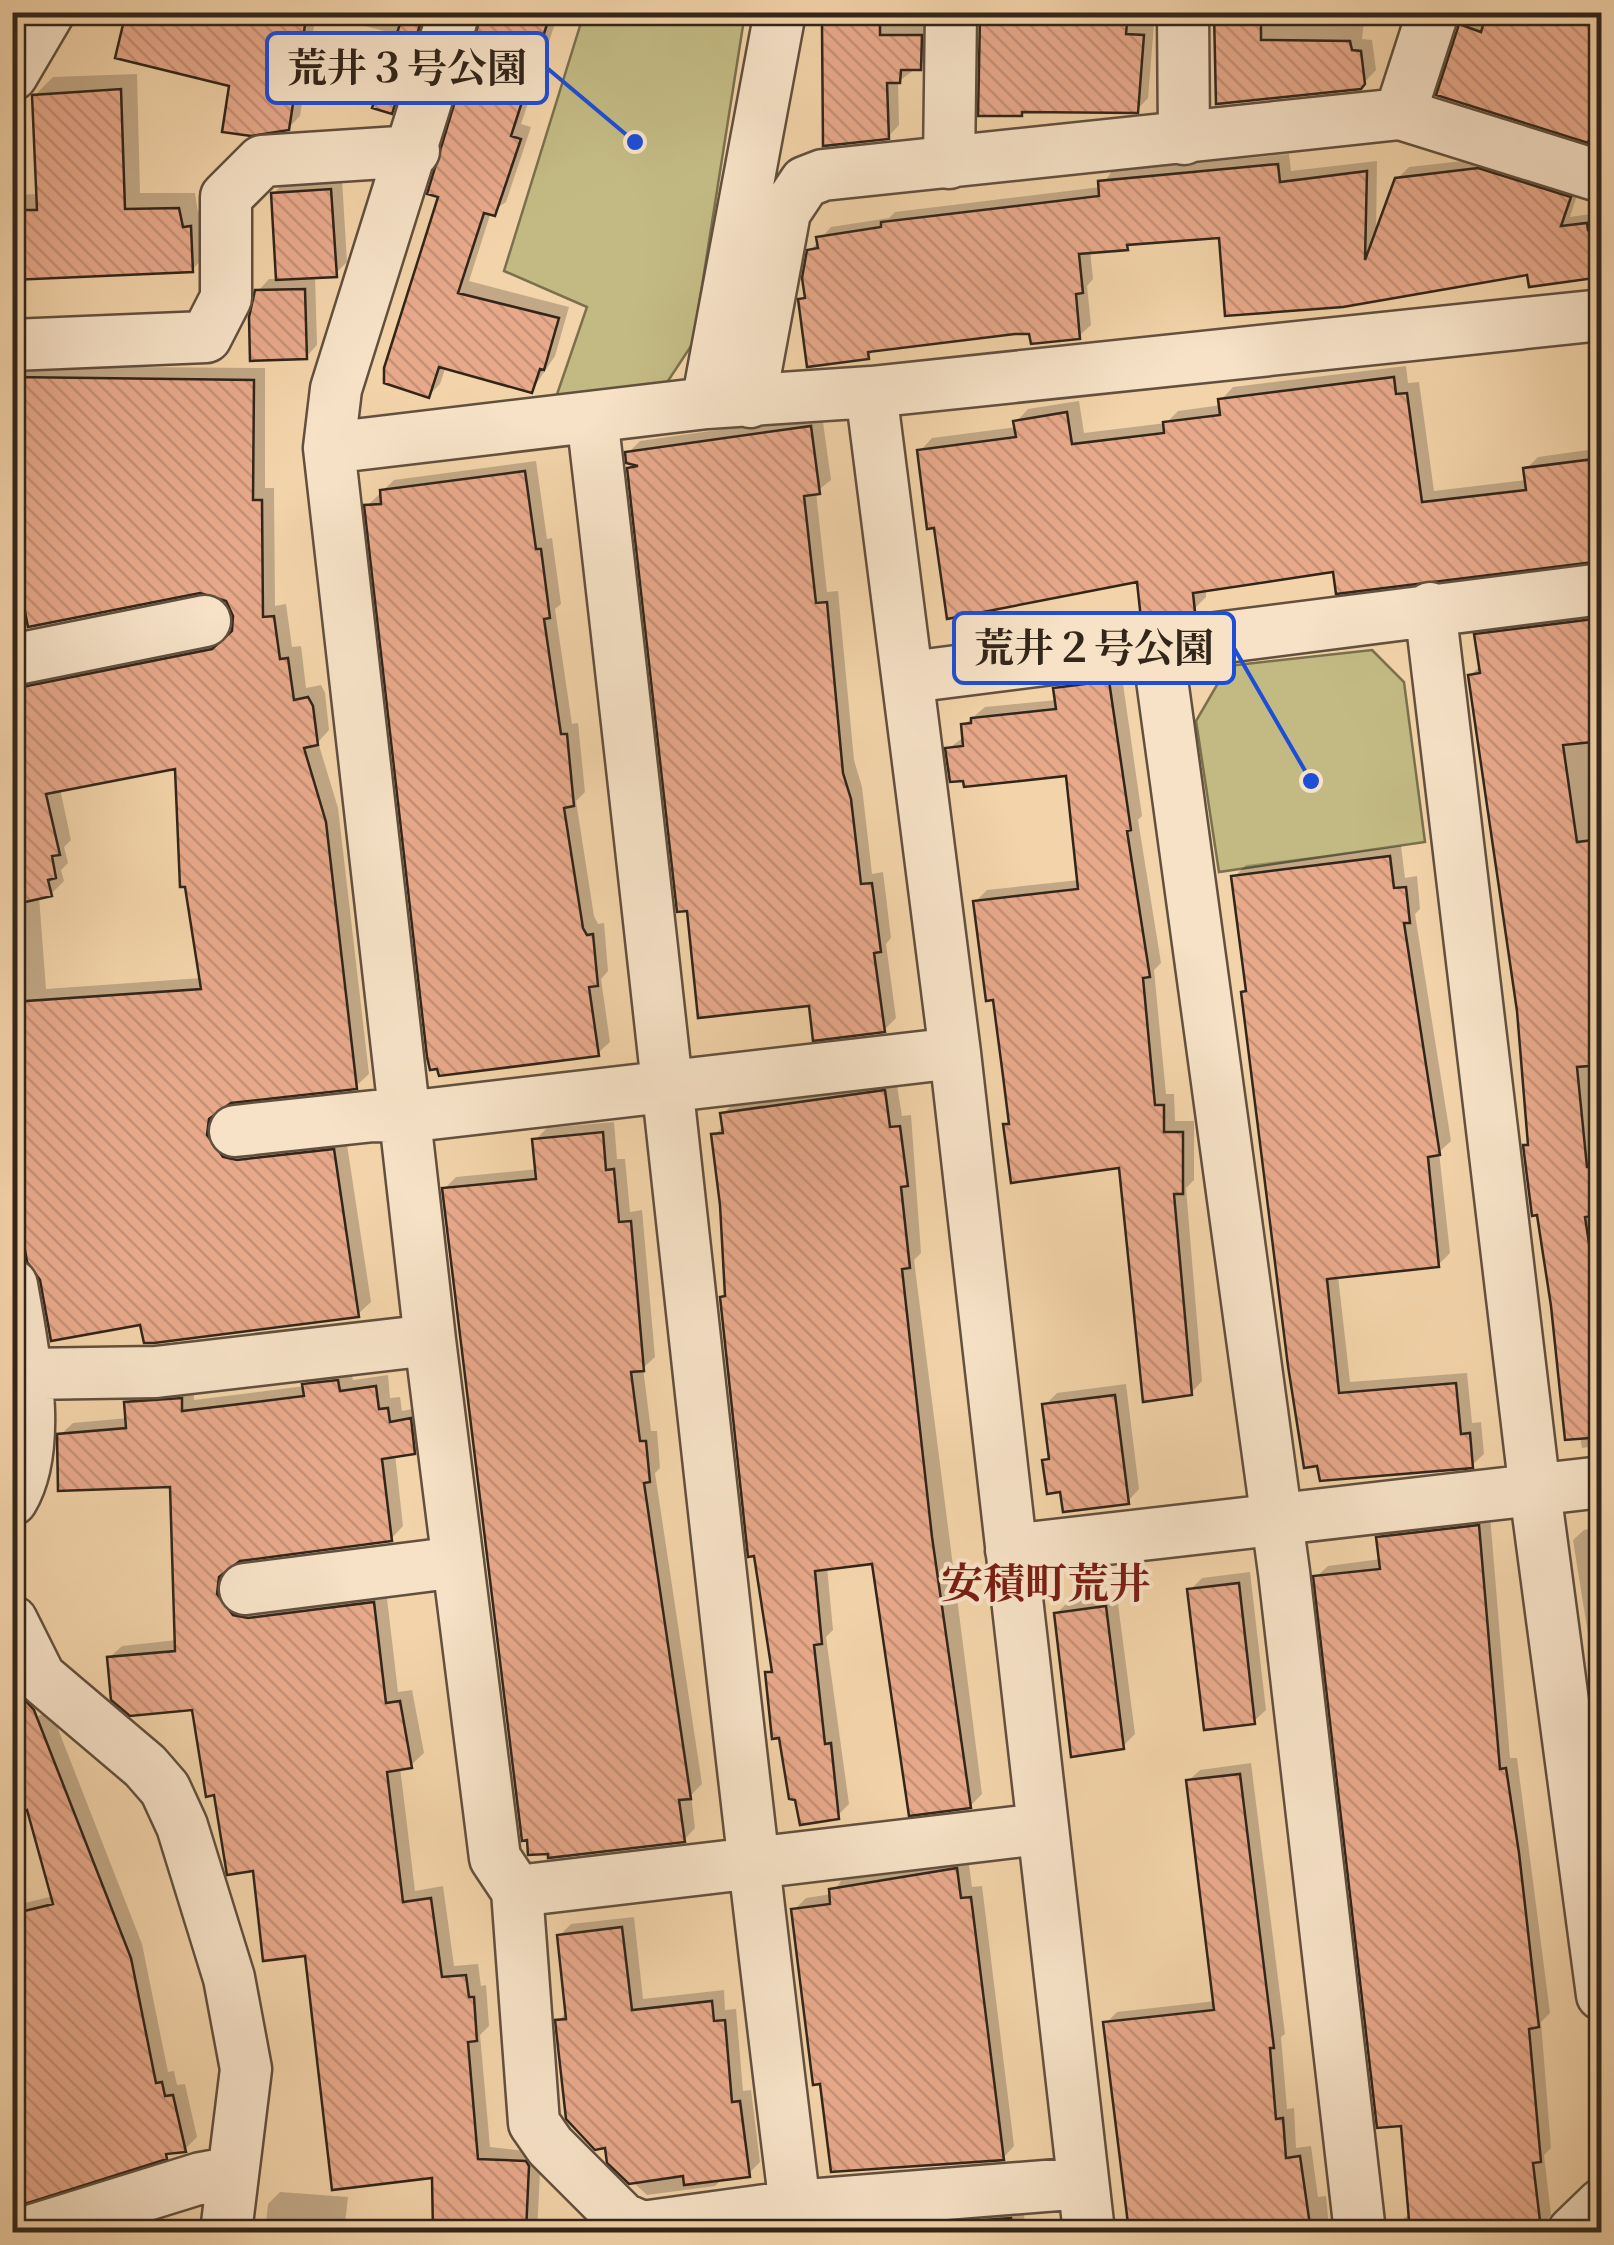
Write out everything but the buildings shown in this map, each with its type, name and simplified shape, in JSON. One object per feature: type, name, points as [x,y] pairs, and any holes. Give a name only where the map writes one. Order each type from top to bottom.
[{"type":"street","points":[[454,12],[414,151],[336,389],[329,448],[430,1340],[495,1858],[516,1891],[534,2124],[601,2200],[642,2226],[795,2206],[1083,2183]]},
{"type":"street","points":[[728,402],[780,12]]},
{"type":"street","points":[[950,163],[951,12]]},
{"type":"street","points":[[1183,12],[1184,139]]},
{"type":"street","points":[[1400,114],[1433,12]]},
{"type":"street","points":[[728,402],[786,212],[805,182],[823,176],[1400,114],[1602,178]]},
{"type":"street","points":[[12,345],[206,337],[226,298],[226,197],[262,161],[414,151]]},
{"type":"street","points":[[329,448],[728,402],[870,392],[1602,315]]},
{"type":"street","points":[[870,392],[910,677],[1089,2232]]},
{"type":"street","points":[[592,417],[670,1085],[752,1862],[795,2206]]},
{"type":"street","points":[[910,677],[1430,608],[1602,590]]},
{"type":"street","points":[[1430,608],[1536,1491],[1602,1995]]},
{"type":"street","points":[[12,660],[206,622]]},
{"type":"street","points":[[1157,643],[1284,1572],[1360,2232]]},
{"type":"street","points":[[235,1130],[374,1116],[405,1117],[954,1053]]},
{"type":"street","points":[[12,1285],[26,1374],[26,1452],[12,1500]]},
{"type":"street","points":[[26,1374],[156,1372],[430,1340]]},
{"type":"street","points":[[1011,1550],[1602,1482]]},
{"type":"street","points":[[246,1589],[458,1562]]},
{"type":"street","points":[[12,1622],[40,1677],[145,1766],[165,1789],[182,1826],[229,1978],[246,2069],[226,2232]]},
{"type":"street","points":[[516,1891],[1040,1829]]},
{"type":"street","points":[[27,2232],[232,2172]]},
{"type":"street","points":[[1573,2232],[1602,2204]]},
{"type":"shaded area","points":[[584,13],[745,13],[693,343],[664,387],[553,406],[587,307],[504,271]]},
{"type":"shaded area","points":[[1372,650],[1404,682],[1425,842],[1219,872],[1196,721],[1228,666]]},
{"type":"place","name":"荒井３号公園","points":[[635,142]]},
{"type":"place","name":"荒井２号公園","points":[[1311,781]]},
{"type":"district","name":"安積町荒井","points":[[1046,1583]]}]
